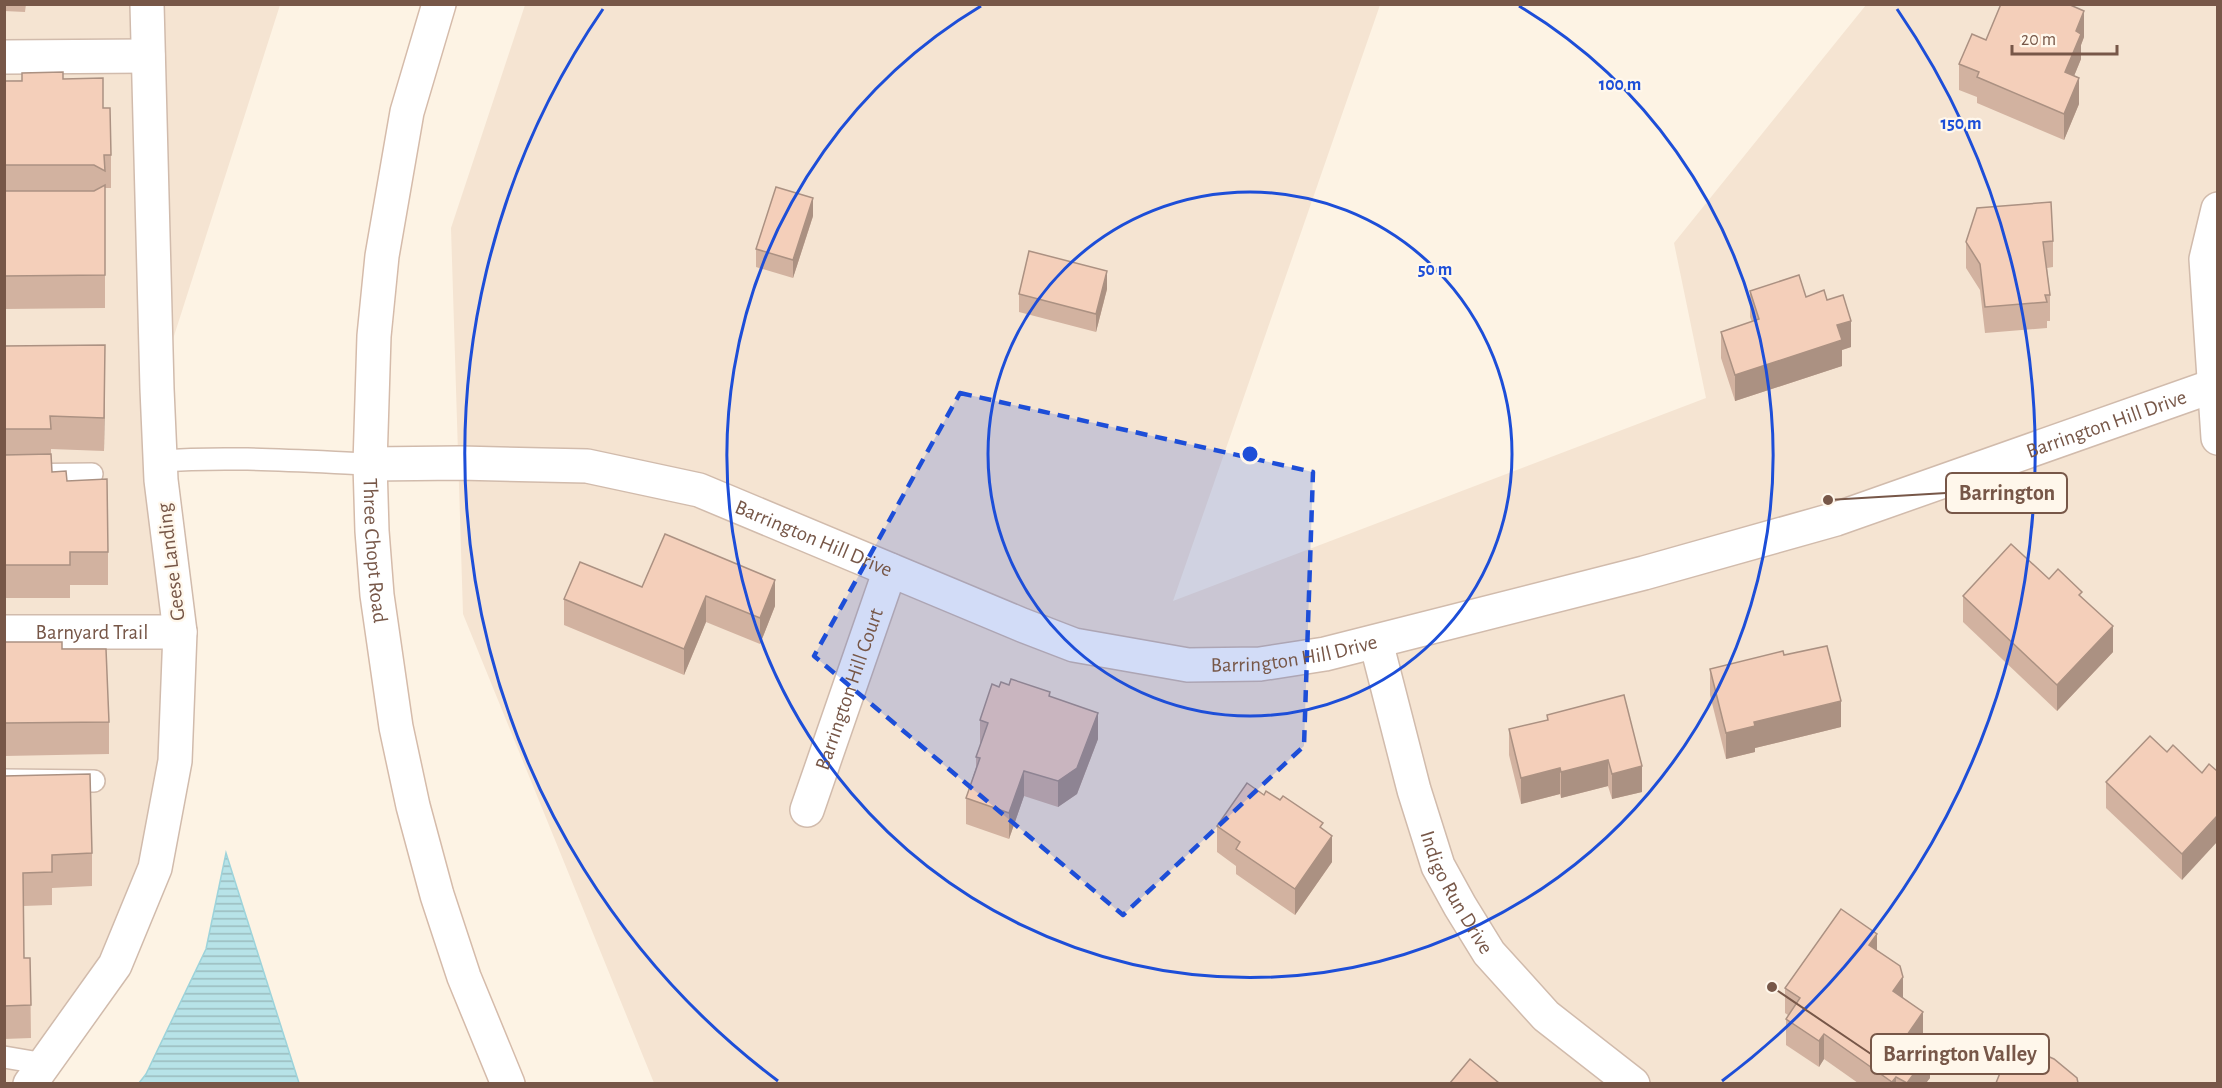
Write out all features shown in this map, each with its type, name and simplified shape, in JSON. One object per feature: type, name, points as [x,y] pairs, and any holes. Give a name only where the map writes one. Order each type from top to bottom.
[{"type":"street","name":"Geese Landing","points":[[38,1073],[115,965],[155,868],[175,761],[180,632],[160,461],[147,4]]},
{"type":"street","name":"Three Chopt Road","points":[[439,4],[407,112],[381,256],[374,336],[370,464],[372,531],[377,595],[396,727],[410,795],[437,896],[464,977],[508,1083]]},
{"type":"street","points":[[4,57],[148,56]]},
{"type":"street","points":[[2217,209],[2206,259],[2217,438]]},
{"type":"street","name":"Barrington Hill Drive","points":[[370,464],[460,463],[587,466],[699,490],[1074,645],[1188,665],[1260,664],[1325,654],[1376,642],[1644,573],[1836,519],[2213,386]]},
{"type":"street","name":"Barrington Hill Court","points":[[807,810],[890,570]]},
{"type":"street","name":"Barnyard Trail","points":[[4,632],[180,632]]},
{"type":"street","name":"Indigo Run Drive","points":[[1376,642],[1414,790],[1438,866],[1460,906],[1489,953],[1546,1016],[1633,1083]]},
{"type":"lane","points":[[160,461],[266,459],[370,464]]},
{"type":"lane","points":[[4,475],[92,474]]},
{"type":"lane","points":[[4,780],[94,781]]},
{"type":"lane","points":[[4,1057],[38,1073]]},
{"type":"highlighted area","points":[[960,393],[1313,472],[1304,746],[1123,915],[814,656]]},
{"type":"shaded area","points":[[5,5],[280,5],[157,389],[172,556],[155,868],[30,1083],[5,1084]]},
{"type":"shaded area","points":[[525,5],[1380,5],[1173,601],[1706,398],[1674,243],[1866,5],[2217,5],[2217,1083],[654,1083],[463,614],[451,228]]},
{"type":"water","points":[[226,853],[299,1083],[139,1083],[146,1074],[206,949]]},
{"type":"building","points":[[2001,4],[2068,4],[2084,11],[2076,31],[2081,34],[2065,72],[2079,78],[2064,114],[1977,77],[1979,72],[1959,64],[1972,34],[1986,40]]},
{"type":"building","points":[[63,72],[63,79],[103,78],[103,108],[110,108],[111,155],[104,155],[105,171],[94,165],[4,165],[4,81],[22,81],[22,73]]},
{"type":"building","points":[[105,185],[105,275],[4,276],[4,191],[94,191]]},
{"type":"building","points":[[776,187],[813,198],[793,260],[756,249]]},
{"type":"building","points":[[2051,202],[2053,241],[2043,242],[2050,295],[2045,295],[2047,302],[1985,307],[1980,264],[1966,242],[1977,208]]},
{"type":"building","points":[[1029,251],[1107,271],[1096,314],[1019,294]]},
{"type":"building","points":[[1799,275],[1806,297],[1824,290],[1827,300],[1843,295],[1851,321],[1837,325],[1842,340],[1735,375],[1721,332],[1759,319],[1750,291]]},
{"type":"building","points":[[105,345],[104,418],[50,416],[51,429],[4,429],[4,346]]},
{"type":"building","points":[[51,454],[52,472],[66,471],[67,481],[107,479],[108,552],[70,552],[70,565],[4,565],[4,455]]},
{"type":"building","points":[[665,534],[775,580],[760,618],[706,596],[684,649],[564,599],[580,562],[642,587]]},
{"type":"building","points":[[2011,544],[2049,579],[2058,569],[2082,592],[2079,595],[2113,626],[2057,685],[1963,596]]},
{"type":"building","points":[[4,642],[62,642],[62,649],[106,649],[109,722],[4,723]]},
{"type":"building","points":[[1827,646],[1841,701],[1754,722],[1755,726],[1726,733],[1710,669],[1783,651],[1784,655]]},
{"type":"building","points":[[1011,679],[1050,692],[1049,696],[1098,713],[1077,768],[1058,781],[1024,771],[1009,813],[966,798],[980,758],[976,757],[988,723],[980,720],[992,684],[999,687],[1001,682],[1009,685]]},
{"type":"building","points":[[1624,695],[1642,766],[1612,774],[1608,760],[1561,772],[1560,768],[1521,778],[1509,729],[1548,720],[1547,715]]},
{"type":"building","points":[[2150,736],[2167,752],[2173,745],[2202,773],[2209,764],[2217,771],[2217,816],[2182,854],[2106,782]]},
{"type":"building","points":[[90,774],[92,853],[52,855],[52,872],[23,873],[24,958],[30,958],[31,1005],[4,1006],[4,776]]},
{"type":"building","points":[[1247,783],[1264,795],[1266,791],[1280,800],[1283,796],[1323,823],[1320,827],[1332,836],[1295,889],[1236,849],[1240,842],[1217,826]]},
{"type":"building","points":[[1841,909],[1877,934],[1869,945],[1900,966],[1903,977],[1893,991],[1923,1012],[1907,1035],[1930,1052],[1907,1083],[1896,1077],[1892,1082],[1824,1034],[1819,1041],[1786,1019],[1800,998],[1785,988]]},
{"type":"building","points":[[2021,1044],[2054,1059],[2077,1078],[2078,1083],[1996,1083],[2004,1063],[2009,1065]]},
{"type":"building","points":[[1470,1059],[1499,1083],[1450,1083]]},
{"type":"place","name":"Barrington","points":[[1828,500]]},
{"type":"place","name":"Barrington Valley","points":[[1772,987]]}]
